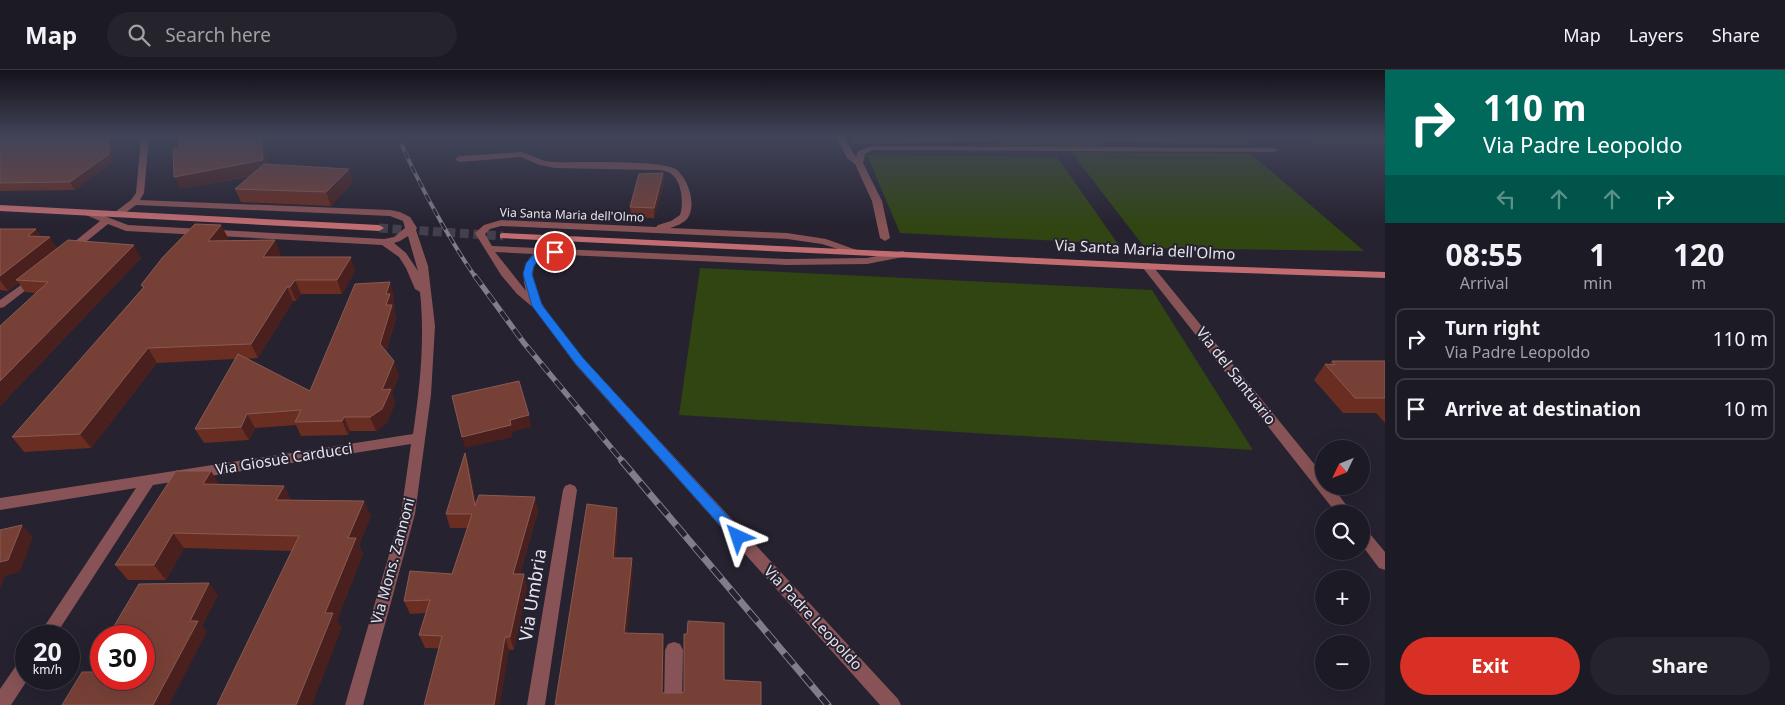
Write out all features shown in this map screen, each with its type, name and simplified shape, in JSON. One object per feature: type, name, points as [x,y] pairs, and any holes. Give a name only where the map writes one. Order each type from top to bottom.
[{"type":"main road","points":[[0,208],[379,228]]},
{"type":"main road","name":"Via Santa Maria dell'Olmo","points":[[503,236],[1147,266],[1385,275]]},
{"type":"street","points":[[118,214],[134,202],[140,193],[142,167]]},
{"type":"street","points":[[611,167],[658,168],[676,173],[686,200],[685,215],[679,222],[652,230]]},
{"type":"street","points":[[861,167],[877,201],[885,238]]},
{"type":"street","points":[[134,202],[397,214],[407,219],[412,228],[423,266],[430,326]]},
{"type":"street","points":[[89,213],[126,228],[384,242],[390,244],[398,251],[417,277],[430,326]]},
{"type":"street","points":[[61,256],[107,220]]},
{"type":"street","name":"Via Santa Maria dell'Olmo","points":[[857,252],[822,241],[787,236],[501,223],[487,226],[480,232],[489,249],[541,252],[787,262],[867,261],[903,254]]},
{"type":"street","points":[[384,242],[397,239],[412,228]]},
{"type":"street","name":"Via Padre Leopoldo","points":[[489,249],[517,288],[537,306],[579,360],[649,440],[892,705]]},
{"type":"street","name":"Via Padre Leopoldo","points":[[537,306],[528,274],[529,265],[541,252]]},
{"type":"street","name":"Via del Santuario","points":[[1147,266],[1315,475]]},
{"type":"street","points":[[0,305],[46,269]]},
{"type":"street","name":"Via Mons. Zannoni","points":[[354,705],[408,514],[425,395],[430,326]]},
{"type":"street","name":"Via Giosuè Carducci","points":[[0,504],[419,438]]},
{"type":"street","points":[[53,625],[150,479]]},
{"type":"street","name":"Via Umbria","points":[[536,705],[570,490]]},
{"type":"street","name":"Via del Santuario","points":[[1331,495],[1339,505]]},
{"type":"street","points":[[1370,544],[1385,563]]},
{"type":"street","points":[[672,705],[674,650]]},
{"type":"street","points":[[0,705],[15,682]]},
{"type":"green space","points":[[872,167],[1064,167],[1118,244],[900,233]]},
{"type":"green space","points":[[1082,167],[1266,167],[1364,251],[1145,248]]},
{"type":"green space","points":[[700,268],[1152,290],[1253,450],[679,415]]},
{"type":"building","points":[[0,167],[91,167],[70,182],[0,183]]},
{"type":"building","points":[[174,167],[228,167],[174,177]]},
{"type":"building","points":[[261,167],[349,169],[326,192],[235,189]]},
{"type":"building","points":[[663,173],[654,208],[630,207],[639,174]]},
{"type":"building","points":[[195,224],[221,225],[208,241],[275,240],[263,257],[351,257],[337,280],[295,280],[290,287],[287,287],[251,344],[148,348],[80,434],[12,437],[144,287],[141,285],[163,257]]},
{"type":"building","points":[[0,229],[36,229],[28,236],[50,237],[0,276]]},
{"type":"building","points":[[68,240],[134,245],[0,381],[0,326],[48,282],[16,280]]},
{"type":"building","points":[[390,282],[386,294],[390,294],[386,305],[392,305],[380,344],[394,361],[382,390],[391,389],[382,409],[370,417],[344,417],[342,421],[295,422],[301,410],[247,414],[241,427],[195,429],[238,354],[310,391],[355,284]]},
{"type":"building","points":[[1332,361],[1385,361],[1385,398],[1355,398],[1325,364],[1335,365]]},
{"type":"building","points":[[519,381],[529,415],[510,420],[511,425],[462,437],[452,396]]},
{"type":"building","points":[[465,453],[475,506],[479,495],[535,497],[513,574],[524,574],[510,637],[505,637],[494,705],[424,705],[442,636],[419,635],[430,600],[404,601],[410,571],[452,574],[472,514],[446,514]]},
{"type":"building","points":[[176,471],[211,471],[203,484],[284,486],[276,500],[364,501],[348,538],[356,538],[325,613],[333,613],[296,705],[217,705],[299,536],[173,533],[154,565],[115,565]]},
{"type":"building","points":[[587,504],[617,508],[613,558],[632,558],[624,633],[663,634],[662,693],[682,693],[684,691],[684,634],[687,634],[688,621],[724,623],[724,680],[761,682],[761,705],[555,705]]},
{"type":"building","points":[[22,525],[8,560],[0,562],[0,530]]},
{"type":"building","points":[[209,583],[190,621],[198,621],[153,705],[62,705],[71,690],[80,690],[80,675],[82,672],[90,672],[90,690],[155,690],[155,625],[115,625],[139,584]]},
{"type":"tunnel","points":[[379,228],[503,236]]},
{"type":"railway","points":[[412,167],[454,244],[476,278]]},
{"type":"railway","points":[[475,276],[524,343],[623,462]]},
{"type":"railway","points":[[622,461],[828,705]]},
{"type":"route","points":[[555,252],[541,252],[529,265],[528,274],[537,306],[579,360],[738,537]]}]
